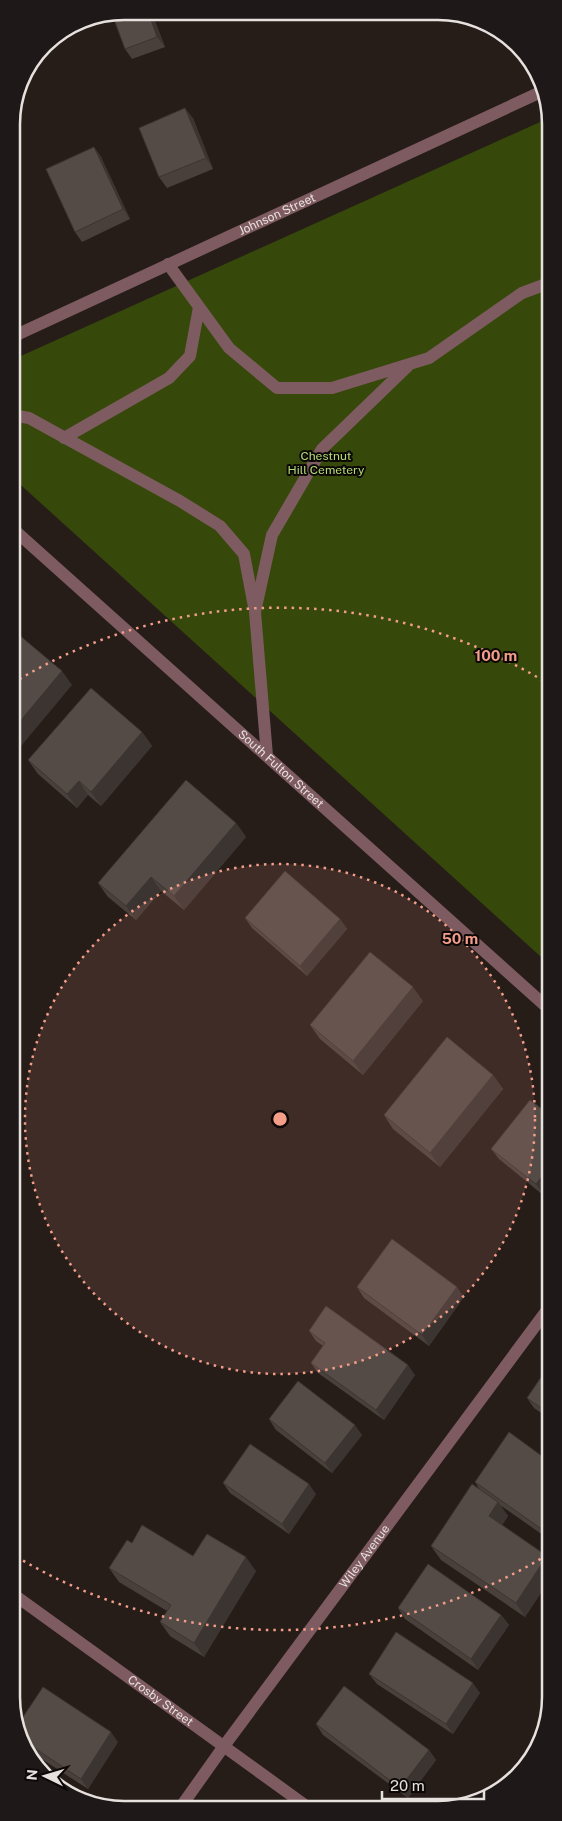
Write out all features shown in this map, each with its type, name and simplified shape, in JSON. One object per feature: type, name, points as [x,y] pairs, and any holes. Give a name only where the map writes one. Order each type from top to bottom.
[{"type":"street","name":"Johnson Street","points":[[20,333],[537,95]]},
{"type":"street","points":[[168,264],[229,348],[277,388],[332,388],[429,358],[522,293],[542,286]]},
{"type":"street","points":[[64,438],[169,378],[190,356],[199,307]]},
{"type":"street","points":[[255,612],[272,535],[322,449],[410,364]]},
{"type":"street","points":[[20,416],[29,418],[180,501],[220,526],[244,554],[255,612],[267,756]]},
{"type":"street","name":"South Fulton Street","points":[[20,535],[542,1003]]},
{"type":"street","name":"Wiley Avenue","points":[[185,1801],[542,1317]]},
{"type":"street","name":"Crosby Street","points":[[20,1599],[299,1801]]},
{"type":"green space","name":"Chestnut Hill Cemetery","points":[[542,121],[542,958],[20,484],[20,356]]},
{"type":"building","points":[[151,20],[157,37],[125,49],[114,21]]},
{"type":"building","points":[[185,108],[206,158],[159,177],[139,128]]},
{"type":"building","points":[[94,147],[123,209],[75,232],[46,169]]},
{"type":"building","points":[[20,636],[62,671],[20,721]]},
{"type":"building","points":[[91,688],[142,732],[91,792],[79,781],[67,794],[28,760]]},
{"type":"building","points":[[186,780],[236,823],[174,896],[151,877],[126,906],[98,883]]},
{"type":"building","points":[[285,871],[340,919],[300,966],[245,918]]},
{"type":"building","points":[[370,952],[413,987],[353,1061],[310,1025]]},
{"type":"building","points":[[447,1037],[493,1075],[430,1153],[384,1115]]},
{"type":"building","points":[[530,1100],[542,1109],[542,1176],[536,1184],[491,1149]]},
{"type":"building","points":[[392,1239],[457,1287],[422,1335],[357,1287]]},
{"type":"building","points":[[326,1306],[408,1365],[376,1410],[311,1363],[325,1343],[309,1331]]},
{"type":"building","points":[[542,1376],[542,1408],[527,1398]]},
{"type":"building","points":[[298,1381],[355,1425],[325,1463],[269,1419]]},
{"type":"building","points":[[509,1432],[542,1456],[542,1529],[475,1482]]},
{"type":"building","points":[[250,1444],[309,1484],[282,1524],[223,1483]]},
{"type":"building","points":[[472,1484],[498,1502],[489,1516],[542,1553],[542,1564],[516,1603],[431,1546]]},
{"type":"building","points":[[142,1525],[193,1556],[207,1534],[246,1557],[194,1643],[160,1622],[171,1605],[109,1568],[127,1540],[132,1543]]},
{"type":"building","points":[[428,1564],[501,1615],[471,1659],[398,1608]]},
{"type":"building","points":[[396,1632],[473,1683],[446,1724],[369,1674]]},
{"type":"building","points":[[344,1686],[429,1750],[400,1788],[316,1724]]},
{"type":"building","points":[[43,1687],[111,1732],[81,1779],[34,1747],[22,1718]]}]
